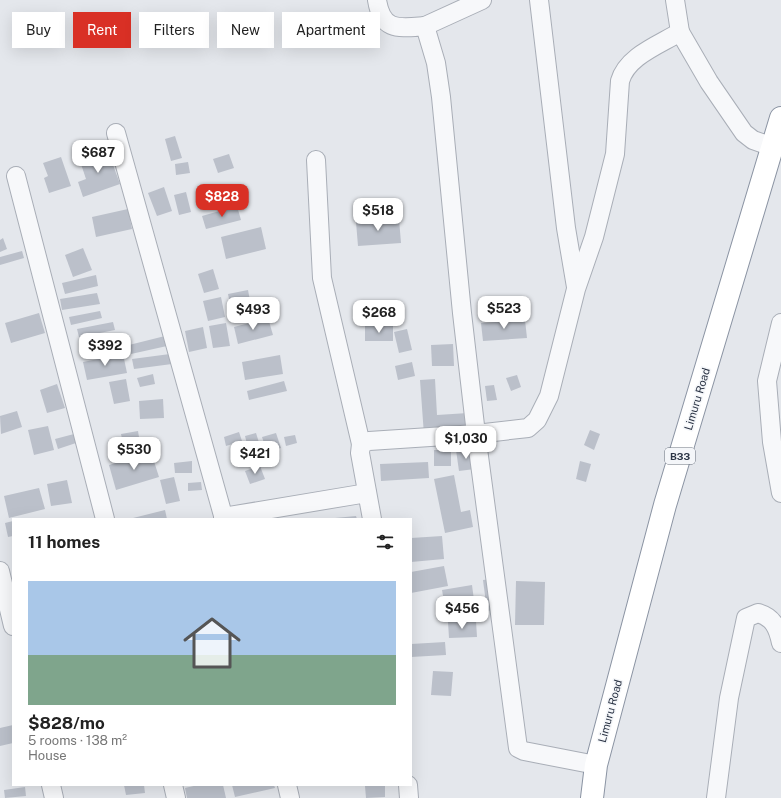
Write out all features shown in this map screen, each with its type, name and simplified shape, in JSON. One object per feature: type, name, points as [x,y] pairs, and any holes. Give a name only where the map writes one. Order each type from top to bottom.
[{"type":"highway","name":"Limuru Road","points":[[592,798],[596,765],[665,505],[781,118]]},
{"type":"street","points":[[377,0],[379,12],[385,22],[394,28],[425,26],[482,0]]},
{"type":"street","points":[[538,0],[566,228],[576,289]]},
{"type":"street","points":[[674,0],[680,32],[709,82],[744,133],[753,140],[773,147]]},
{"type":"street","points":[[425,26],[436,63],[441,97],[462,313],[476,434],[518,748],[524,752],[596,765]]},
{"type":"street","points":[[361,444],[369,441],[476,434],[528,428],[537,420],[549,396],[576,289],[594,237],[615,154],[620,81],[623,70],[629,63],[680,32]]},
{"type":"street","points":[[116,133],[224,518],[367,493]]},
{"type":"street","points":[[316,160],[322,278],[361,444],[360,453],[372,518]]},
{"type":"street","points":[[16,176],[105,518]]},
{"type":"street","points":[[781,323],[767,381],[772,442],[781,493]]},
{"type":"street","points":[[0,571],[12,622]]},
{"type":"street","points":[[716,798],[729,698],[746,618],[758,613],[771,619],[776,626],[781,643]]},
{"type":"street","points":[[51,786],[54,798]]},
{"type":"street","points":[[173,786],[176,798]]},
{"type":"street","points":[[286,786],[290,798]]},
{"type":"street","points":[[408,786],[409,798]]},
{"type":"building","points":[[175,136],[182,158],[171,161],[165,139]]},
{"type":"building","points":[[108,151],[120,184],[83,197],[78,182],[86,179],[80,161]]},
{"type":"building","points":[[229,154],[234,168],[218,173],[213,159]]},
{"type":"building","points":[[61,157],[71,186],[49,193],[44,178],[48,176],[43,163]]},
{"type":"building","points":[[188,162],[190,173],[176,175],[175,164]]},
{"type":"building","points":[[164,187],[172,211],[157,216],[148,193]]},
{"type":"building","points":[[186,192],[191,212],[179,215],[174,195]]},
{"type":"building","points":[[237,206],[241,220],[206,229],[202,216]]},
{"type":"building","points":[[128,209],[132,229],[96,237],[92,217]]},
{"type":"building","points":[[399,219],[401,243],[358,246],[356,222]]},
{"type":"building","points":[[261,227],[266,249],[226,259],[221,237]]},
{"type":"building","points":[[3,238],[7,249],[0,252],[0,240]]},
{"type":"building","points":[[83,248],[92,270],[73,277],[65,255]]},
{"type":"building","points":[[22,251],[24,258],[0,265],[0,257]]},
{"type":"building","points":[[213,269],[219,289],[204,293],[198,274]]},
{"type":"building","points":[[96,275],[98,286],[65,294],[62,283]]},
{"type":"building","points":[[248,290],[252,311],[232,314],[228,294]]},
{"type":"building","points":[[97,293],[100,304],[62,310],[60,299]]},
{"type":"building","points":[[221,297],[225,317],[208,321],[203,301]]},
{"type":"building","points":[[402,302],[403,311],[363,315],[362,305]]},
{"type":"building","points":[[100,311],[102,318],[71,325],[69,317]]},
{"type":"building","points":[[39,313],[45,333],[11,343],[5,323]]},
{"type":"building","points":[[268,318],[273,335],[238,344],[234,327]]},
{"type":"building","points":[[525,320],[527,338],[483,341],[481,323]]},
{"type":"building","points":[[113,322],[115,330],[79,337],[77,329]]},
{"type":"building","points":[[226,323],[230,346],[213,348],[209,326]]},
{"type":"building","points":[[365,326],[393,326],[393,341],[365,341]]},
{"type":"building","points":[[203,327],[207,348],[189,352],[185,331]]},
{"type":"building","points":[[407,329],[412,350],[399,353],[394,332]]},
{"type":"building","points":[[165,336],[167,346],[131,354],[129,345]]},
{"type":"building","points":[[121,339],[122,349],[83,354],[81,343]]},
{"type":"building","points":[[453,344],[454,366],[432,366],[431,345]]},
{"type":"building","points":[[123,354],[127,373],[87,380],[83,362]]},
{"type":"building","points":[[170,354],[172,364],[134,369],[132,359]]},
{"type":"building","points":[[280,355],[283,374],[245,380],[242,362]]},
{"type":"building","points":[[412,362],[415,376],[398,380],[395,366]]},
{"type":"building","points":[[153,374],[155,384],[140,387],[137,378]]},
{"type":"building","points":[[517,375],[521,387],[511,391],[506,378]]},
{"type":"building","points":[[126,379],[130,401],[114,404],[109,382]]},
{"type":"building","points":[[435,379],[437,415],[468,413],[470,432],[424,435],[420,380]]},
{"type":"building","points":[[284,381],[287,391],[249,400],[247,391]]},
{"type":"building","points":[[57,384],[65,408],[47,413],[40,390]]},
{"type":"building","points":[[494,385],[497,400],[487,401],[485,386]]},
{"type":"building","points":[[163,399],[164,418],[140,419],[139,401]]},
{"type":"building","points":[[17,411],[22,427],[1,434],[0,416]]},
{"type":"building","points":[[48,426],[54,450],[34,455],[28,430]]},
{"type":"building","points":[[590,430],[600,434],[594,450],[584,445]]},
{"type":"building","points":[[138,431],[141,450],[125,453],[121,434]]},
{"type":"building","points":[[239,432],[242,441],[226,446],[224,437]]},
{"type":"building","points":[[256,433],[262,452],[250,456],[245,436]]},
{"type":"building","points":[[276,433],[281,448],[267,452],[262,437]]},
{"type":"building","points":[[74,434],[76,443],[58,449],[55,439]]},
{"type":"building","points":[[295,435],[297,443],[286,446],[284,437]]},
{"type":"building","points":[[472,448],[475,469],[459,471],[456,450]]},
{"type":"building","points":[[434,450],[451,450],[451,466],[434,466]]},
{"type":"building","points":[[151,452],[159,477],[116,490],[109,465]]},
{"type":"building","points":[[192,461],[192,473],[175,473],[174,463]]},
{"type":"building","points":[[580,461],[591,464],[586,482],[576,479]]},
{"type":"building","points":[[428,462],[429,478],[381,481],[380,464]]},
{"type":"building","points":[[260,466],[265,479],[250,484],[245,471]]},
{"type":"building","points":[[454,475],[461,512],[470,510],[473,527],[445,533],[434,479]]},
{"type":"building","points":[[174,477],[180,501],[166,504],[160,480]]},
{"type":"building","points":[[67,480],[72,503],[51,506],[47,484]]},
{"type":"building","points":[[201,482],[202,490],[188,491],[188,483]]},
{"type":"building","points":[[39,488],[45,509],[9,518],[4,496]]},
{"type":"building","points":[[165,510],[167,518],[133,518]]},
{"type":"building","points":[[356,516],[357,518],[335,518]]},
{"type":"building","points":[[12,521],[12,536],[8,537],[5,523]]},
{"type":"building","points":[[442,536],[444,559],[412,562],[412,538]]},
{"type":"building","points":[[444,566],[448,586],[412,593],[412,572]]},
{"type":"building","points":[[491,579],[494,610],[487,611],[483,580]]},
{"type":"building","points":[[516,581],[545,582],[544,625],[515,625]]},
{"type":"building","points":[[472,585],[475,608],[446,613],[442,590]]},
{"type":"building","points":[[476,621],[477,637],[449,638],[448,622]]},
{"type":"building","points":[[445,642],[446,655],[412,657],[412,644]]},
{"type":"building","points":[[433,671],[453,672],[451,696],[431,695]]},
{"type":"building","points":[[12,725],[12,743],[0,746],[0,728]]},
{"type":"building","points":[[124,786],[144,786],[145,793],[126,795]]},
{"type":"building","points":[[194,786],[223,786],[226,798],[187,798],[185,788]]},
{"type":"building","points":[[232,786],[274,786],[275,788],[235,797]]},
{"type":"building","points":[[365,786],[385,786],[385,797],[366,798]]},
{"type":"building","points":[[25,787],[26,796],[5,798],[4,790]]}]
